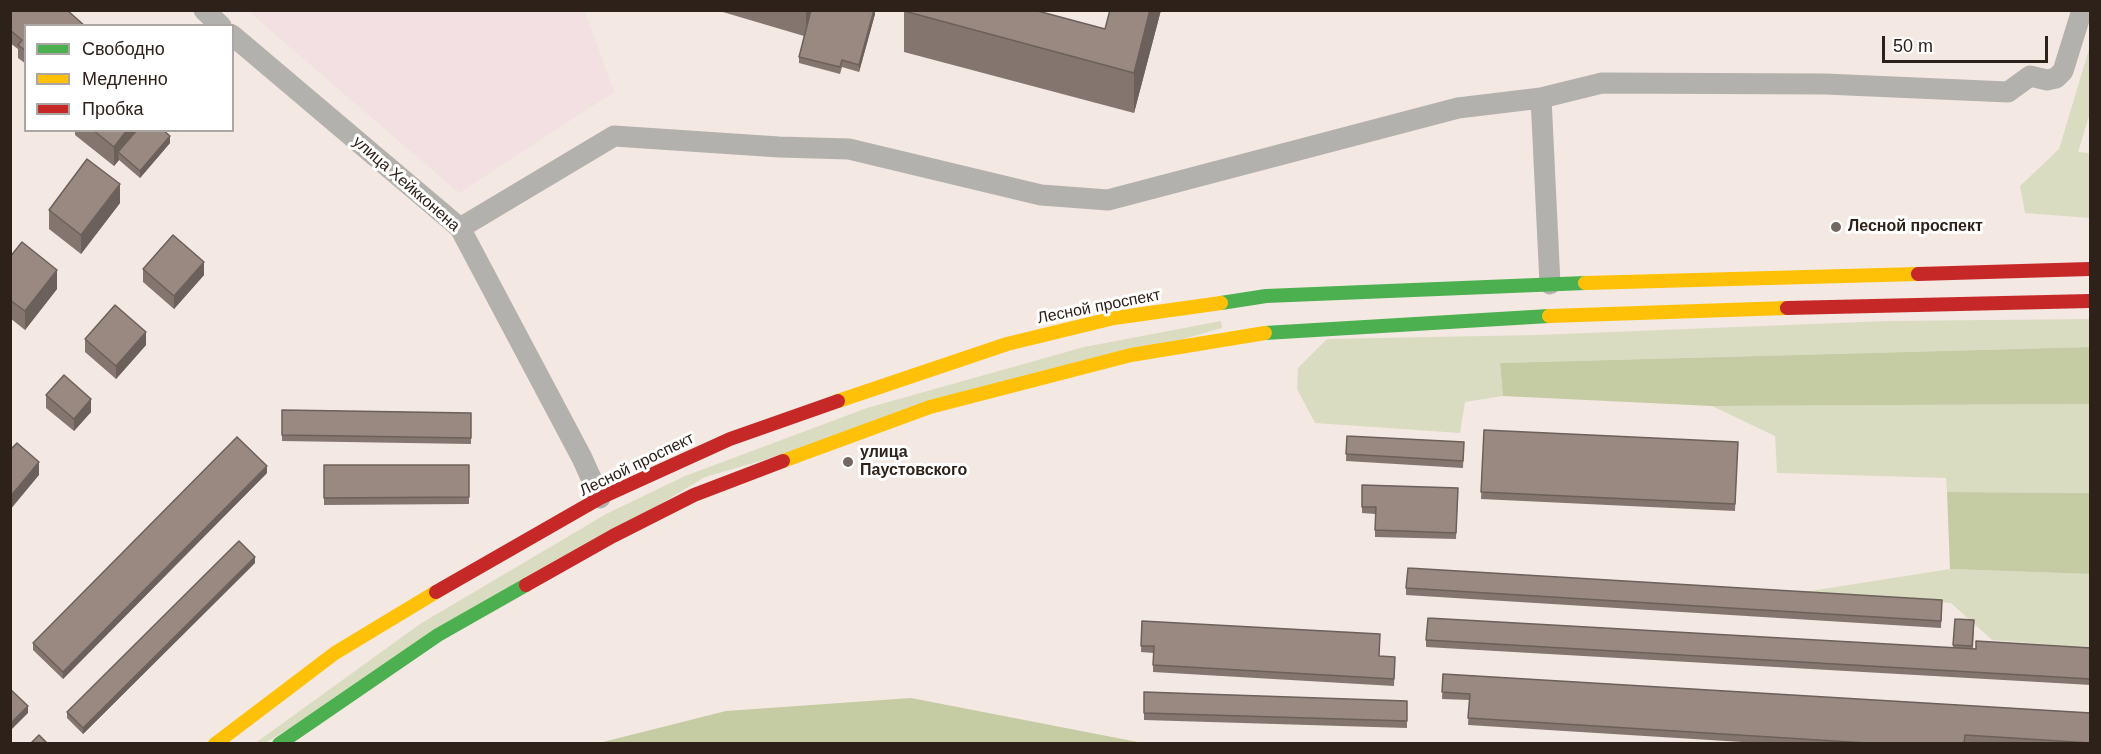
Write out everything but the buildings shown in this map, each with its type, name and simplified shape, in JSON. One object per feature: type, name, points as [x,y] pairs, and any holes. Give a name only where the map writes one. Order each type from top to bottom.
[{"type":"main road","name":"Лесной проспект","points":[[279,744],[438,635],[613,536],[694,495],[839,439],[930,407],[1131,355],[1268,314],[1550,284],[2091,268]]},
{"type":"main road","name":"Лесной проспект","points":[[215,744],[334,653],[414,604],[600,498],[730,439],[919,372],[1007,344],[1114,318],[1268,314],[1546,316],[2091,301]]},
{"type":"street","points":[[204,10],[219,24]]},
{"type":"street","points":[[460,228],[614,136],[779,147],[849,149],[1041,195],[1108,200],[1458,108],[1541,98],[1602,83],[1825,84],[2008,92],[2030,76],[2047,80],[2056,78],[2063,71],[2082,10]]},
{"type":"street","name":"улица Хейкконена","points":[[234,37],[460,228],[582,458],[600,498]]},
{"type":"street","points":[[1541,98],[1550,284]]},
{"type":"shaded area","points":[[248,11],[585,11],[614,92],[459,193]]},
{"type":"green space","points":[[2090,46],[2090,113],[2078,152],[2090,153],[2090,218],[2025,213],[2020,186],[2059,149]]},
{"type":"green space","points":[[2090,319],[2090,347],[1500,363],[1503,396],[1465,402],[1460,433],[1315,423],[1297,389],[1298,368],[1327,339],[1536,335],[1887,321]]},
{"type":"green space","points":[[1221,321],[1222,328],[705,477],[265,743],[254,744],[420,624],[606,514],[685,476],[867,408],[1084,347]]},
{"type":"green space","points":[[2090,347],[2090,404],[1712,406],[1503,396],[1500,363]]},
{"type":"green space","points":[[2090,404],[2090,493],[1947,492],[1946,478],[1777,473],[1775,436],[1712,406]]},
{"type":"green space","points":[[1947,492],[2090,493],[2090,574],[1950,569]]},
{"type":"green space","points":[[1950,569],[2090,574],[2090,648],[1992,640],[1951,603],[1804,592]]},
{"type":"green space","points":[[911,698],[1143,743],[599,743],[726,711]]},
{"type":"traffic: fast","points":[[1221,303],[1266,296],[1585,283]]},
{"type":"traffic: fast","points":[[1265,333],[1549,316]]},
{"type":"traffic: fast","points":[[279,744],[438,635],[526,585]]},
{"type":"traffic: slow","points":[[1585,283],[1918,274]]},
{"type":"traffic: slow","points":[[838,401],[1007,344],[1114,318],[1221,303]]},
{"type":"traffic: slow","points":[[1549,316],[1787,308]]},
{"type":"traffic: slow","points":[[783,461],[930,407],[1131,355],[1265,333]]},
{"type":"traffic: slow","points":[[215,744],[335,653],[436,592]]},
{"type":"traffic: jam","points":[[1918,274],[2090,269]]},
{"type":"traffic: jam","points":[[1787,308],[2090,301]]},
{"type":"traffic: jam","points":[[436,592],[600,498],[730,439],[838,401]]},
{"type":"traffic: jam","points":[[526,585],[613,536],[694,495],[783,461]]},
{"type":"place","name":"Лесной проспект","points":[[1836,227]]},
{"type":"place","name":"улица Паустовского","points":[[848,462]]}]
